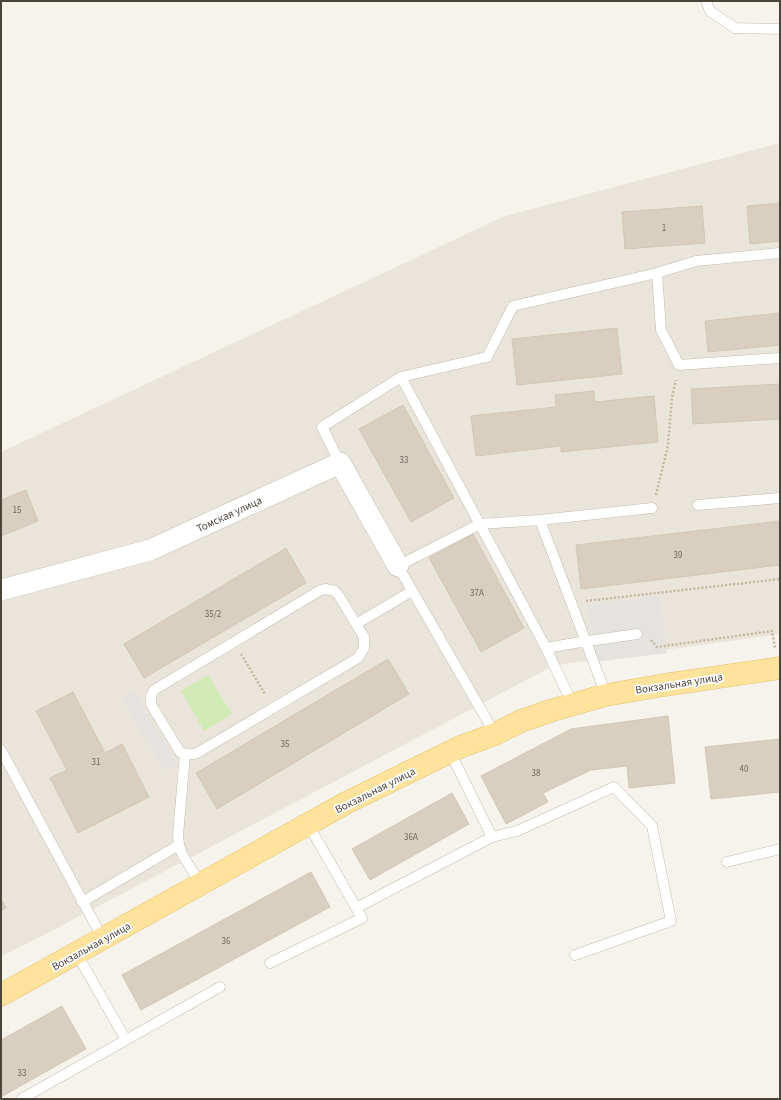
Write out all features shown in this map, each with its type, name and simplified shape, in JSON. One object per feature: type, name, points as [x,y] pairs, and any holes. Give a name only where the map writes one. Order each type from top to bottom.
[{"type":"main road","name":"Вокзальная улица","points":[[1,995],[346,803],[450,752],[495,734],[521,721],[606,696],[664,685],[779,668]]},
{"type":"street","points":[[340,463],[398,566]]},
{"type":"street","name":"Томская улица","points":[[1,590],[150,550],[340,463]]},
{"type":"lane","points":[[706,1],[710,11],[735,28],[780,30]]},
{"type":"lane","points":[[340,463],[322,427],[401,377],[487,357],[513,306],[658,273],[696,261],[780,253]]},
{"type":"lane","points":[[658,273],[660,330],[679,365],[780,358]]},
{"type":"lane","points":[[401,377],[546,648],[573,705]]},
{"type":"lane","points":[[698,505],[780,498]]},
{"type":"lane","points":[[495,734],[398,566],[480,524],[540,520],[652,508]]},
{"type":"lane","points":[[540,520],[606,696]]},
{"type":"lane","points":[[325,589],[335,591],[356,624],[364,637],[365,643],[362,653],[358,658],[197,753],[192,755],[185,754],[176,748],[152,706],[151,694],[158,686],[319,591],[325,589]]},
{"type":"lane","points":[[356,624],[412,591]]},
{"type":"lane","points":[[546,648],[637,634]]},
{"type":"lane","points":[[1,750],[103,939]]},
{"type":"lane","points":[[450,752],[492,837]]},
{"type":"lane","points":[[185,754],[178,835],[179,845],[182,854],[201,885]]},
{"type":"lane","points":[[356,908],[492,837],[517,831],[614,787],[652,826],[671,922],[575,955]]},
{"type":"lane","points":[[270,963],[362,918],[308,824]]},
{"type":"lane","points":[[82,902],[179,845]]},
{"type":"lane","points":[[727,862],[780,849]]},
{"type":"lane","points":[[77,954],[126,1040]]},
{"type":"lane","points":[[20,1099],[220,987]]},
{"type":"path","points":[[652,508],[668,445],[672,397],[679,365]]},
{"type":"path","points":[[571,603],[780,579]]},
{"type":"path","points":[[637,634],[649,638],[657,647],[772,631],[779,668]]},
{"type":"path","points":[[234,641],[273,708]]},
{"type":"shaded area","points":[[780,143],[780,634],[555,665],[59,927],[1,956],[1,452],[505,216]]},
{"type":"shaded area","points":[[660,596],[667,653],[595,662],[588,605]]},
{"type":"shaded area","points":[[134,691],[177,764],[165,772],[122,699]]},
{"type":"green space","points":[[208,675],[232,714],[204,731],[181,691]]},
{"type":"building","points":[[780,203],[780,241],[750,244],[747,206]]},
{"type":"building","points":[[702,206],[705,243],[625,249],[622,212]]},
{"type":"building","points":[[780,313],[780,345],[708,352],[705,321]]},
{"type":"building","points":[[617,328],[622,374],[517,385],[512,339]]},
{"type":"building","points":[[780,384],[780,419],[693,424],[691,389]]},
{"type":"building","points":[[594,391],[595,402],[654,396],[658,442],[561,452],[561,446],[476,456],[471,416],[556,407],[555,395]]},
{"type":"building","points":[[403,405],[454,498],[411,522],[359,429]]},
{"type":"building","points":[[26,490],[38,521],[1,536],[1,500]]},
{"type":"building","points":[[780,521],[780,565],[581,589],[576,545]]},
{"type":"building","points":[[473,534],[524,628],[481,652],[429,558]]},
{"type":"building","points":[[286,548],[306,583],[144,678],[124,644]]},
{"type":"building","points":[[388,659],[409,694],[217,809],[196,773]]},
{"type":"building","points":[[73,692],[105,753],[122,744],[149,797],[78,833],[50,778],[67,770],[36,711]]},
{"type":"building","points":[[668,716],[675,783],[629,788],[627,766],[591,770],[543,793],[548,802],[506,824],[481,776],[571,729]]},
{"type":"building","points":[[780,739],[780,792],[711,799],[705,747]]},
{"type":"building","points":[[452,793],[469,824],[370,880],[352,849]]},
{"type":"building","points":[[311,872],[330,907],[141,1010],[122,975]]},
{"type":"building","points":[[1,899],[6,908],[1,911]]},
{"type":"building","points":[[62,1006],[86,1049],[1,1097],[1,1040]]}]
